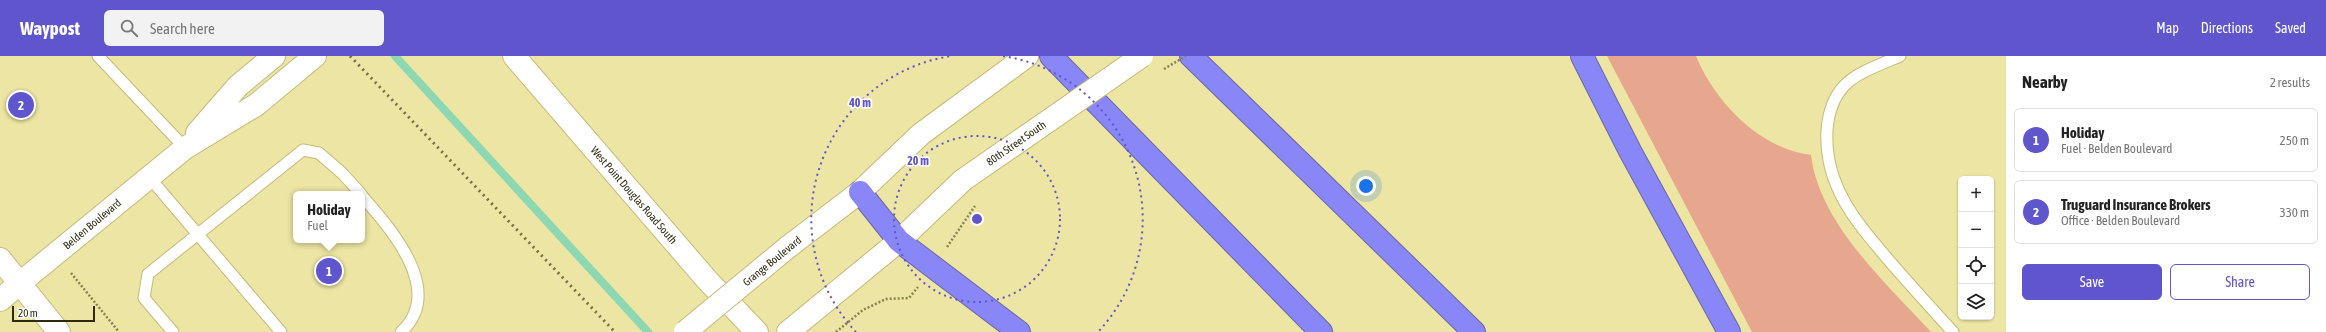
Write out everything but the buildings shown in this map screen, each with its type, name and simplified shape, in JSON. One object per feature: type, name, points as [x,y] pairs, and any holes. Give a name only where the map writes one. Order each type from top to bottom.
[{"type":"highway","points":[[1051,56],[1321,332]]},
{"type":"highway","points":[[1191,56],[1474,332]]},
{"type":"highway","points":[[1582,56],[1630,151],[1729,332]]},
{"type":"highway","points":[[860,192],[900,241],[1019,332]]},
{"type":"street","name":"Belden Boulevard","points":[[185,148],[238,86],[274,56]]},
{"type":"street","name":"Belden Boulevard","points":[[0,300],[185,148],[256,105],[315,56]]},
{"type":"street","name":"West Point Douglas Road South","points":[[514,56],[708,281],[757,332]]},
{"type":"street","points":[[860,192],[921,134],[1027,56]]},
{"type":"street","name":"80th Street South","points":[[900,241],[963,180],[1142,56]]},
{"type":"street","name":"Grange Boulevard","points":[[685,332],[788,247],[860,192]]},
{"type":"street","points":[[788,332],[835,296],[900,241]]},
{"type":"street","points":[[0,259],[60,332]]},
{"type":"lane","points":[[98,56],[185,148]]},
{"type":"lane","points":[[1900,56],[1850,81],[1837,96],[1831,109],[1828,126],[1829,162],[1836,186],[1852,215],[1953,332]]},
{"type":"lane","points":[[173,332],[144,298],[148,274],[303,150],[319,153],[343,174],[358,191]]},
{"type":"lane","points":[[149,177],[281,332]]},
{"type":"lane","points":[[365,200],[390,228],[407,256],[419,291],[417,308],[409,324],[401,332]]},
{"type":"path","points":[[55,255],[118,332]]},
{"type":"path","points":[[836,332],[849,322]]},
{"type":"shaded area","points":[[1607,56],[1696,56],[1704,73],[1727,106],[1757,133],[1792,151],[1811,155],[1817,180],[1827,204],[1841,228],[1857,251],[1875,272],[1931,332],[1752,332]]},
{"type":"waterway","points":[[395,56],[648,332]]},
{"type":"railway","points":[[350,56],[615,332]]},
{"type":"place","name":"Truguard Insurance Brokers","points":[[21,105]]},
{"type":"place","name":"Holiday","points":[[329,271]]}]
